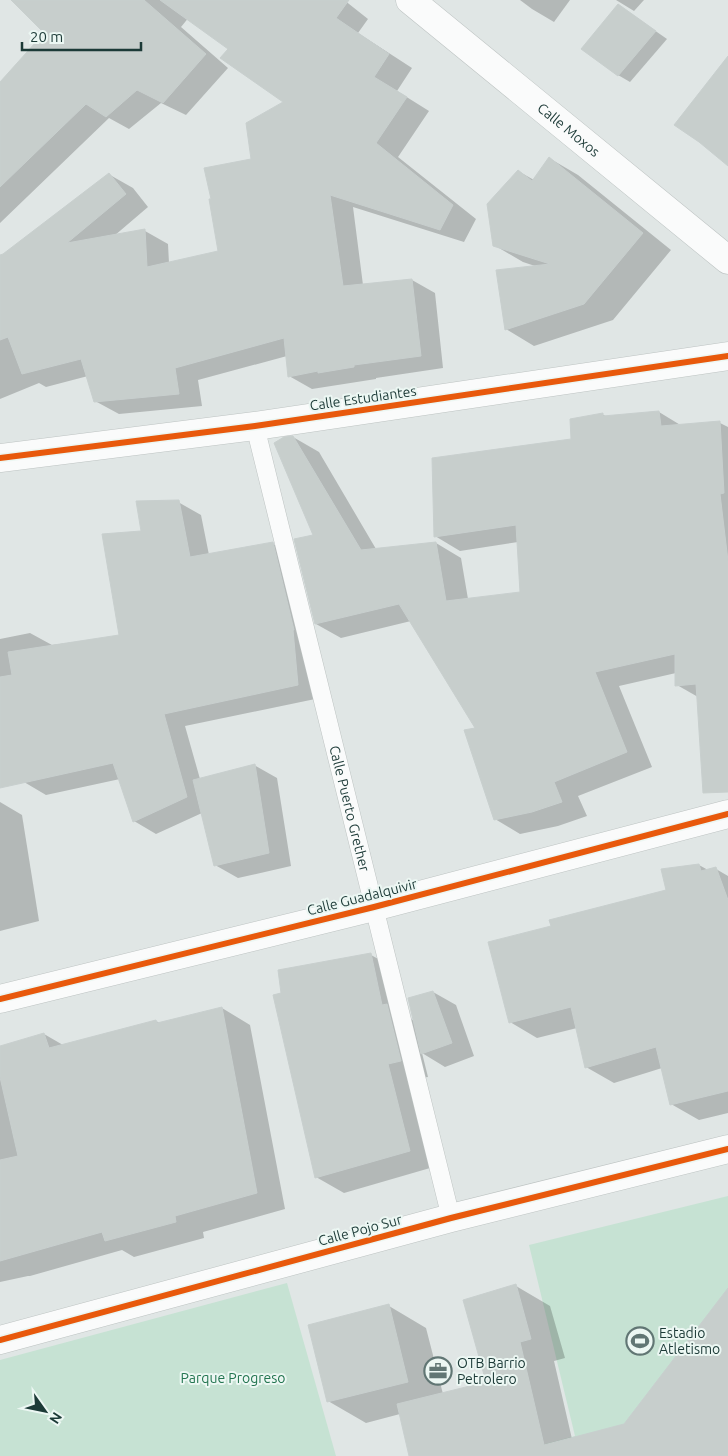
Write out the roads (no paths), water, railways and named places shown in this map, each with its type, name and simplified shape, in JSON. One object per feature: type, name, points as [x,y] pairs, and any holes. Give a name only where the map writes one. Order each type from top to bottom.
[{"type":"street","name":"Calle Moxos","points":[[410,0],[728,260]]},
{"type":"street","name":"Calle Estudiantes","points":[[0,458],[255,426],[728,356]]},
{"type":"street","name":"Calle Guadalquivir","points":[[0,999],[374,907],[728,814]]},
{"type":"street","name":"Calle Pojo Sur","points":[[0,1340],[451,1218],[728,1149]]},
{"type":"lane","name":"Calle Puerto Grether","points":[[255,426],[451,1218]]},
{"type":"place","name":"Estadio Atletismo","points":[[640,1341]]},
{"type":"place","name":"OTB Barrio Petrolero","points":[[438,1371]]},
{"type":"park label","name":"Parque Progreso","points":[[233,1378]]}]
